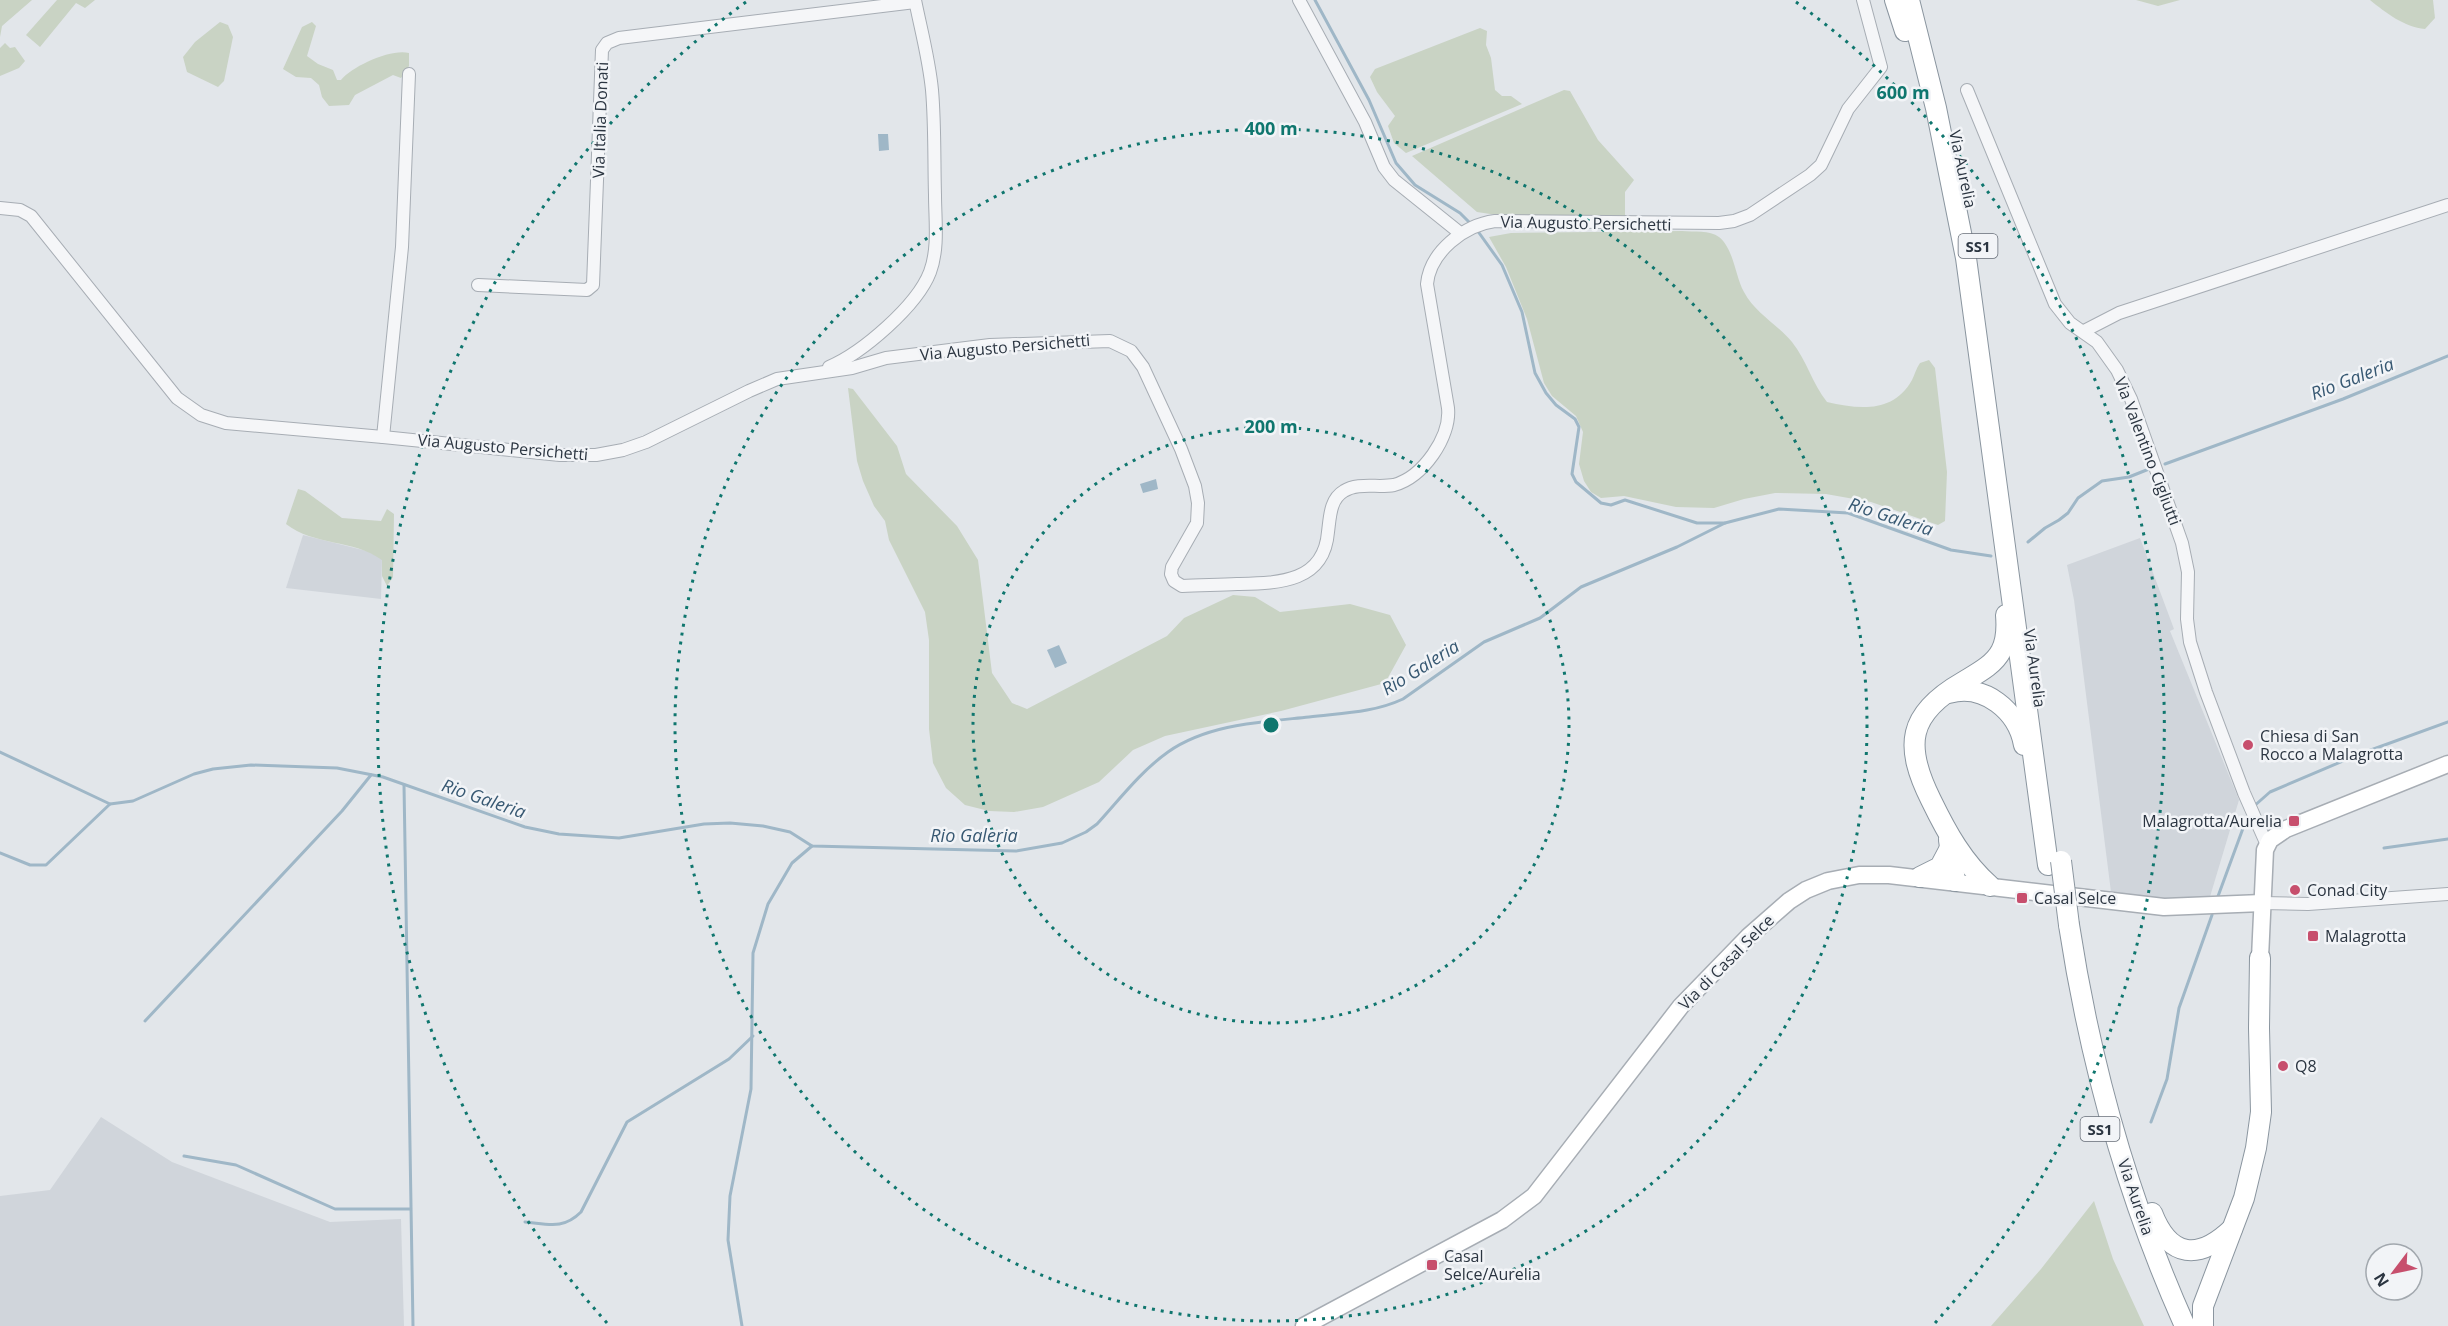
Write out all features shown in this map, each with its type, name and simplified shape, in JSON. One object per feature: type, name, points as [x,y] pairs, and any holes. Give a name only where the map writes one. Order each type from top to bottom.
[{"type":"highway","points":[[1894,0],[1951,174]]},
{"type":"highway","name":"Via Aurelia","points":[[1909,0],[1951,174],[2006,497],[2023,579],[2054,863]]},
{"type":"highway","name":"Via Aurelia","points":[[1923,0],[1951,112],[1975,228],[2006,497],[2008,561],[2063,925],[2074,1029],[2094,1108],[2123,1202],[2171,1326]]},
{"type":"highway","points":[[1955,881],[1961,871],[1953,846],[1919,774],[1914,738],[1922,718],[1932,704],[1983,670],[2001,652],[2006,632],[2008,561]]},
{"type":"highway","points":[[1944,696],[1959,690],[1982,694],[2001,705],[2018,726],[2025,747],[2036,829],[2054,863]]},
{"type":"highway","points":[[1920,877],[1940,867],[1953,846]]},
{"type":"highway","points":[[1953,846],[1990,886]]},
{"type":"highway","name":"Via Aurelia","points":[[2063,925],[2108,1108],[2146,1227],[2185,1326]]},
{"type":"highway","points":[[2202,1326],[2203,1306],[2208,1289],[2244,1198],[2256,1148],[2261,1112],[2260,958]]},
{"type":"highway","points":[[2108,1108],[2128,1151],[2155,1221],[2168,1240],[2177,1247],[2201,1250],[2212,1246],[2234,1227]]},
{"type":"main road","points":[[2260,958],[2267,845],[2286,830],[2448,764]]},
{"type":"main road","name":"Via di Casal Selce","points":[[1304,1326],[1502,1220],[1534,1196],[1681,1006],[1748,937],[1796,896],[1828,881],[1858,875],[1920,877],[2164,907],[2262,903]]},
{"type":"street","points":[[1299,0],[1365,122],[1387,172],[1469,229]]},
{"type":"street","name":"Via Augusto Persichetti","points":[[0,208],[20,210],[31,216],[166,386],[194,411],[226,423],[383,436],[560,456],[605,454],[646,442],[768,383],[852,368],[886,358],[990,345],[1097,340],[1120,344],[1135,355],[1147,374],[1181,449],[1196,492],[1197,523],[1172,567],[1171,574],[1174,581],[1182,586],[1280,582],[1307,571],[1323,554],[1327,543],[1332,508],[1339,495],[1354,487],[1390,485],[1405,480],[1429,460],[1444,438],[1448,425],[1448,408],[1427,285],[1433,265],[1469,229],[1495,221],[1719,223],[1734,221],[1750,214],[1817,169],[1848,109],[1867,83],[1880,70],[1882,63],[1863,0]]},
{"type":"street","points":[[825,372],[829,367],[859,351],[905,308],[921,289],[933,264],[936,235],[933,98],[924,37],[915,1]]},
{"type":"street","name":"Via Italia Donati","points":[[478,285],[587,290],[593,285],[602,50],[607,43],[619,38],[915,1]]},
{"type":"street","points":[[383,436],[402,247],[409,74]]},
{"type":"street","name":"Via Valentino Cigliutti","points":[[1967,90],[2055,304],[2070,323],[2097,342],[2117,370],[2131,399],[2182,543],[2188,572],[2187,619],[2190,642],[2244,793],[2267,845]]},
{"type":"street","points":[[2084,331],[2119,313],[2448,205]]},
{"type":"street","points":[[2262,903],[2308,904],[2448,894]]},
{"type":"shaded area","points":[[303,535],[371,552],[382,559],[381,599],[286,588]]},
{"type":"shaded area","points":[[2140,538],[2174,629],[2170,631],[2239,800],[2209,900],[2166,899],[2111,892],[2074,600],[2067,565]]},
{"type":"shaded area","points":[[101,1117],[172,1162],[330,1222],[401,1219],[404,1326],[0,1326],[0,1196],[50,1190]]},
{"type":"green space","points":[[0,0],[32,0],[2,26],[0,37]]},
{"type":"green space","points":[[57,0],[95,0],[85,8],[76,3],[40,47],[26,35]]},
{"type":"green space","points":[[2136,0],[2180,0],[2158,6]]},
{"type":"green space","points":[[2370,0],[2433,0],[2435,18],[2425,29],[2417,28],[2396,19]]},
{"type":"green space","points":[[220,22],[228,25],[233,37],[224,81],[218,87],[187,72],[183,57],[195,42]]},
{"type":"green space","points":[[312,22],[316,26],[307,56],[318,64],[333,70],[337,80],[341,80],[354,69],[373,59],[393,53],[409,53],[409,66],[401,78],[393,75],[355,95],[349,105],[329,106],[322,97],[319,85],[311,78],[296,77],[283,69],[302,27]]},
{"type":"green space","points":[[1480,28],[1487,31],[1486,45],[1491,58],[1495,90],[1502,96],[1511,96],[1522,104],[1406,153],[1394,143],[1388,126],[1395,116],[1377,92],[1370,77],[1375,69]]},
{"type":"green space","points":[[5,43],[10,48],[15,47],[25,61],[19,68],[0,76],[0,48]]},
{"type":"green space","points":[[1564,90],[1570,91],[1598,140],[1634,180],[1625,192],[1625,217],[1497,215],[1477,212],[1412,156]]},
{"type":"green space","points":[[1682,231],[1711,233],[1724,242],[1731,255],[1741,286],[1749,299],[1792,342],[1827,402],[1863,407],[1885,404],[1904,391],[1920,363],[1929,360],[1935,368],[1947,472],[1945,521],[1938,525],[1871,502],[1826,494],[1775,493],[1714,508],[1676,507],[1624,496],[1601,498],[1591,492],[1584,481],[1579,464],[1583,432],[1576,416],[1552,396],[1544,383],[1527,319],[1506,267],[1489,237],[1511,233]]},
{"type":"green space","points":[[848,388],[853,389],[897,446],[906,474],[957,526],[978,560],[992,673],[1012,703],[1027,709],[1167,636],[1184,618],[1233,595],[1255,597],[1280,612],[1350,604],[1390,615],[1406,645],[1385,683],[1281,711],[1165,736],[1133,750],[1099,782],[1043,807],[1014,812],[989,811],[965,805],[946,788],[933,763],[929,729],[929,640],[925,612],[889,540],[885,521],[874,506],[863,481],[857,461]]},
{"type":"green space","points":[[298,489],[305,491],[342,518],[381,521],[387,509],[394,514],[393,577],[387,586],[382,576],[382,560],[371,553],[309,536],[286,524]]},
{"type":"green space","points":[[2094,1201],[2113,1259],[2144,1326],[1991,1326],[2041,1269]]},
{"type":"water","points":[[878,134],[888,134],[889,150],[879,151]]},
{"type":"water","points":[[1156,479],[1158,489],[1143,493],[1140,484]]},
{"type":"water","points":[[1059,645],[1067,663],[1055,668],[1047,650]]},
{"type":"waterway","points":[[1315,0],[1369,100],[1396,163],[1415,185],[1460,213],[1470,223]]},
{"type":"waterway","points":[[1477,230],[1502,265],[1522,312],[1535,373],[1546,393],[1556,405],[1575,419],[1579,427],[1572,474],[1576,482],[1601,503],[1611,505],[1625,500],[1697,523],[1725,523]]},
{"type":"waterway","name":"Rio Galeria","points":[[2165,464],[2343,399],[2448,356]]},
{"type":"waterway","name":"Rio Galeria","points":[[2028,542],[2068,513],[2078,498],[2102,481],[2129,477],[2149,469]]},
{"type":"waterway","name":"Rio Galeria","points":[[0,752],[110,804],[133,801],[194,774],[213,769],[251,765],[337,768],[383,777],[525,827],[559,834],[619,838],[704,824],[730,823],[763,826],[790,832],[812,846],[1016,851],[1062,843],[1086,832],[1097,824],[1149,768],[1168,752],[1200,735],[1236,726],[1357,712],[1392,704],[1403,699],[1484,642],[1540,618],[1581,587],[1677,547],[1725,523],[1779,509],[1848,513],[1951,550],[1991,556]]},
{"type":"waterway","points":[[2253,807],[2270,792],[2357,755],[2448,722]]},
{"type":"waterway","points":[[145,1021],[342,811],[371,775]]},
{"type":"waterway","points":[[404,785],[413,1326]]},
{"type":"waterway","points":[[0,853],[30,865],[46,865],[110,804]]},
{"type":"waterway","points":[[2217,899],[2249,812]]},
{"type":"waterway","points":[[2384,848],[2448,839]]},
{"type":"waterway","points":[[742,1326],[728,1240],[730,1196],[751,1089],[753,953],[768,904],[792,863],[812,846]]},
{"type":"waterway","points":[[2151,1122],[2167,1079],[2179,1008],[2212,915]]},
{"type":"waterway","points":[[525,1222],[561,1224],[574,1218],[581,1212],[627,1122],[729,1059],[753,1036]]},
{"type":"waterway","points":[[184,1156],[236,1165],[335,1209],[410,1209]]},
{"type":"place","name":"Chiesa di San Rocco a Malagrotta","points":[[2248,745]]},
{"type":"place","name":"Malagrotta/Aurelia","points":[[2294,821]]},
{"type":"place","name":"Conad City","points":[[2295,890]]},
{"type":"place","name":"Casal Selce","points":[[2022,898]]},
{"type":"place","name":"Malagrotta","points":[[2313,936]]},
{"type":"place","name":"Q8","points":[[2283,1066]]},
{"type":"place","name":"Casal Selce/Aurelia","points":[[1432,1265]]}]
